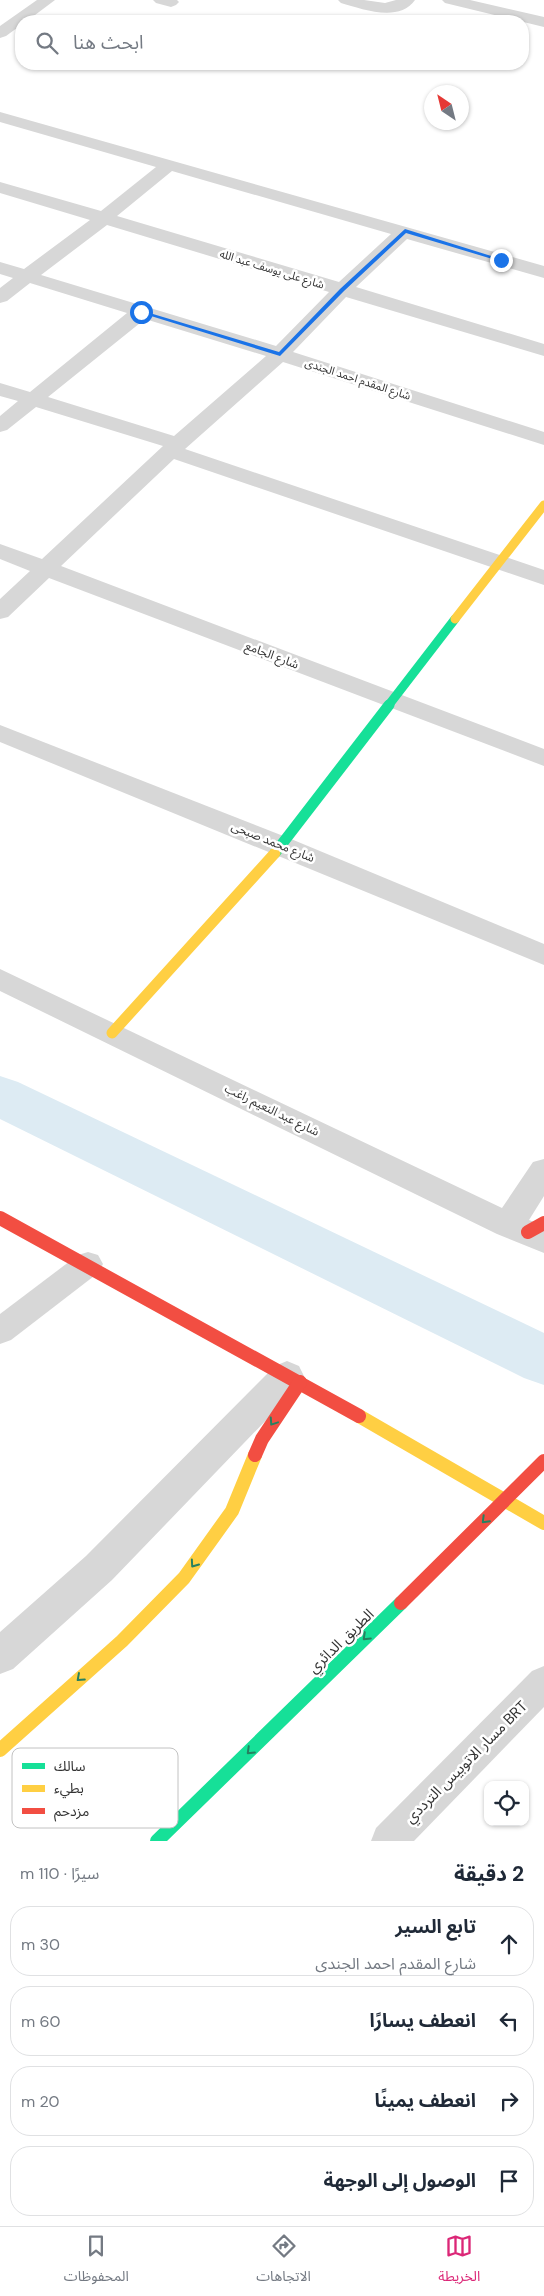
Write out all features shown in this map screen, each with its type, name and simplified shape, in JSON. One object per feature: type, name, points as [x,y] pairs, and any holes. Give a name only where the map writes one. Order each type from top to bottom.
[{"type":"main road","points":[[112,1033],[282,846],[391,700],[544,505]]},
{"type":"main road","points":[[0,1218],[88,1264],[544,1523]]},
{"type":"main road","points":[[0,1750],[122,1640],[184,1578],[232,1511],[262,1439],[293,1379]]},
{"type":"main road","name":"الطريق الدائري","points":[[178,1821],[544,1461]]},
{"type":"main road","name":"الطريق الدائري","points":[[157,1841],[170,1828]]},
{"type":"street","points":[[26,15],[47,0]]},
{"type":"street","points":[[346,0],[386,9],[397,7],[406,0]]},
{"type":"street","points":[[450,0],[514,15]]},
{"type":"street","points":[[529,18],[544,22]]},
{"type":"street","points":[[0,33],[15,22]]},
{"type":"street","points":[[0,117],[544,272]]},
{"type":"street","points":[[0,297],[104,218],[169,164]]},
{"type":"street","name":"شارع على يوسف عبد الله","points":[[0,187],[544,350]]},
{"type":"street","points":[[0,612],[174,447],[280,354],[342,290],[405,231]]},
{"type":"street","name":"شارع المقدم احمد الجندى","points":[[0,268],[544,438]]},
{"type":"street","points":[[0,426],[141,312]]},
{"type":"street","points":[[0,389],[174,447],[544,578]]},
{"type":"street","name":"شارع الجامع","points":[[0,551],[544,758]]},
{"type":"street","name":"شارع محمد صبحى","points":[[0,732],[544,955]]},
{"type":"street","name":"شارع عبد النعيم راغب","points":[[0,979],[531,1230]]},
{"type":"street","points":[[531,1230],[544,1172]]},
{"type":"street","points":[[0,1656],[99,1568],[293,1379]]},
{"type":"lane","points":[[0,1331],[88,1264]]},
{"type":"lane","name":"مسار الاتوبيس الترددي BRT","points":[[389,1841],[544,1683]]},
{"type":"waterway","points":[[0,1096],[544,1360]]},
{"type":"traffic: fast","points":[[275,853],[455,619]]},
{"type":"traffic: fast","points":[[178,1821],[401,1603]]},
{"type":"traffic: fast","points":[[157,1841],[170,1828]]},
{"type":"traffic: slow","points":[[455,619],[544,505]]},
{"type":"traffic: slow","points":[[112,1033],[275,853]]},
{"type":"traffic: slow","points":[[359,1416],[544,1523]]},
{"type":"traffic: slow","points":[[0,1750],[122,1641],[184,1578],[232,1511],[255,1455]]},
{"type":"traffic: jam","points":[[0,1218],[359,1416]]},
{"type":"traffic: jam","points":[[528,1232],[544,1223]]},
{"type":"traffic: jam","points":[[255,1455],[262,1439],[300,1382]]},
{"type":"traffic: jam","points":[[401,1603],[544,1461]]},
{"type":"route","points":[[141,312],[280,354],[342,290],[405,231],[501,260]]}]
